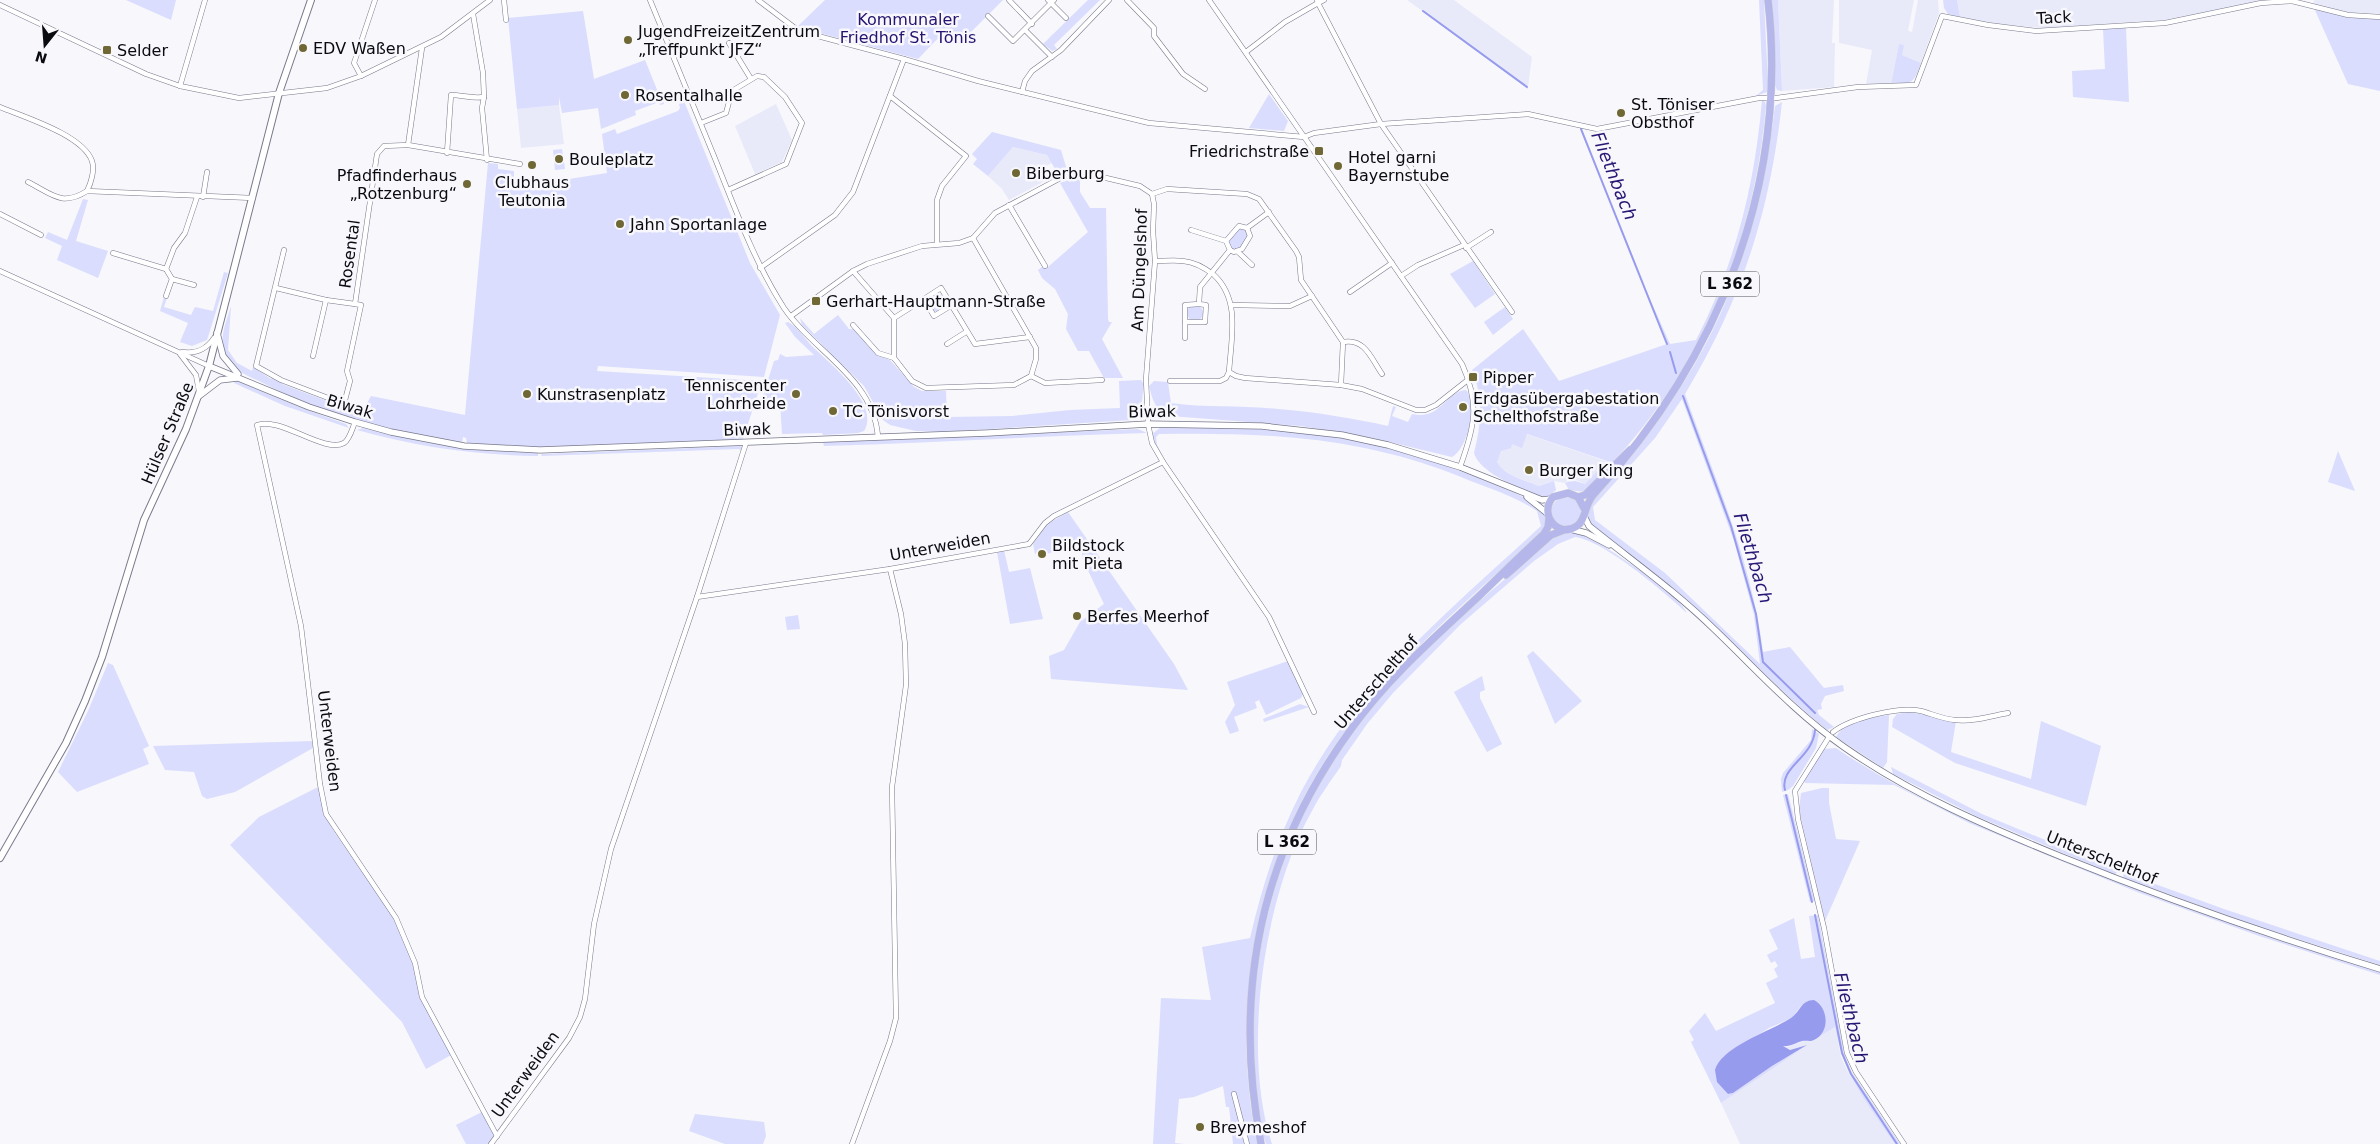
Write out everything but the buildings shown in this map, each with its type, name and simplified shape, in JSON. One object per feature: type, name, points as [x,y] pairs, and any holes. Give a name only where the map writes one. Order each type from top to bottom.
[{"type":"main road","name":"Hülser Straße","points":[[0,858],[66,743],[85,701],[102,657],[144,520],[199,396],[218,333],[280,93],[311,0]]},
{"type":"main road","name":"L 362","points":[[1584,513],[1588,501],[1625,460],[1668,401],[1714,320],[1730,285],[1750,227],[1760,186],[1773,98],[1768,0]]},
{"type":"main road","name":"L 362","points":[[1578,497],[1585,495],[1621,456],[1632,448]]},
{"type":"main road","points":[[1562,493],[1573,494],[1578,497],[1584,513],[1579,524],[1567,529],[1555,526],[1548,516],[1551,499],[1562,493]]},
{"type":"main road","name":"Unterschelthof","points":[[1261,1144],[1252,1087],[1249,1026],[1257,944],[1281,856],[1308,796],[1352,727],[1374,700],[1430,641],[1546,532],[1548,516]]},
{"type":"main road","name":"Unterschelthof","points":[[1478,597],[1552,535],[1567,529]]},
{"type":"street","points":[[180,86],[204,0]]},
{"type":"street","points":[[361,76],[354,62],[375,0]]},
{"type":"street","points":[[0,5],[146,74],[180,86],[238,98],[327,88],[361,76],[442,37],[490,0]]},
{"type":"street","points":[[504,0],[506,20]]},
{"type":"street","points":[[650,0],[760,268],[791,316],[850,375],[862,391],[875,419],[878,436]]},
{"type":"street","points":[[758,0],[799,32],[1022,92],[1149,123],[1304,137],[1314,133],[1382,124],[1528,114],[1597,129],[1759,98],[1773,98]]},
{"type":"street","points":[[1009,0],[1032,24]]},
{"type":"street","points":[[1022,92],[1028,76],[1052,57],[1109,0]]},
{"type":"street","points":[[1128,0],[1154,28],[1154,36],[1183,74],[1206,89]]},
{"type":"street","points":[[1209,0],[1462,364],[1469,378],[1474,400],[1474,423],[1460,467]]},
{"type":"street","points":[[1246,52],[1285,22],[1324,0]]},
{"type":"street","points":[[988,16],[1013,42],[1032,24],[1051,1],[1066,18]]},
{"type":"street","name":"Tack","points":[[1773,98],[1858,87],[1916,85],[1942,16],[2036,32],[2164,23],[2261,3],[2292,1],[2348,15],[2380,17]]},
{"type":"street","points":[[1318,2],[1382,124],[1465,247],[1512,312]]},
{"type":"street","points":[[472,14],[475,31],[478,35],[484,97],[482,108],[487,160]]},
{"type":"street","points":[[1025,30],[1052,57]]},
{"type":"street","points":[[729,43],[751,79]]},
{"type":"street","points":[[408,145],[422,48]]},
{"type":"street","points":[[760,268],[835,215],[853,192],[904,59]]},
{"type":"street","points":[[701,123],[726,113],[732,91],[757,76],[764,77],[785,98],[802,123],[786,164],[728,190]]},
{"type":"street","points":[[447,154],[451,95],[470,96],[476,99],[484,97]]},
{"type":"street","points":[[890,96],[966,156],[942,186],[937,200],[937,244]]},
{"type":"street","points":[[0,107],[48,127],[80,144],[92,161],[92,179],[87,191],[77,198],[65,200],[28,182]]},
{"type":"street","name":"Rosental","points":[[355,304],[377,154],[384,146],[408,145],[447,154],[520,164]]},
{"type":"street","points":[[203,197],[207,172]]},
{"type":"street","name":"Am Düngelshof","points":[[1009,204],[1066,175],[1075,173],[1140,186],[1152,194],[1154,204],[1155,260],[1146,379],[1148,424]]},
{"type":"street","points":[[1152,194],[1167,189],[1247,194],[1259,199],[1296,251],[1300,262],[1301,280],[1343,342],[1341,385]]},
{"type":"street","points":[[87,191],[253,198]]},
{"type":"street","points":[[166,269],[174,248],[185,233],[197,197]]},
{"type":"street","points":[[791,316],[852,271],[867,264],[922,246],[959,243],[973,238],[995,213],[1009,204],[1045,266]]},
{"type":"street","points":[[1247,228],[1269,212]]},
{"type":"street","points":[[0,214],[41,235]]},
{"type":"street","points":[[1226,241],[1235,228],[1244,226],[1247,228]]},
{"type":"street","points":[[1230,250],[1237,251],[1242,249],[1250,236],[1247,228]]},
{"type":"street","points":[[1191,230],[1226,241],[1230,250]]},
{"type":"street","points":[[1400,276],[1418,265],[1465,247],[1491,232]]},
{"type":"street","points":[[853,325],[878,353],[894,358],[912,381],[926,388],[1014,385],[1031,376],[1036,359],[1036,348],[973,238]]},
{"type":"street","name":"Rosental","points":[[276,288],[326,300],[361,305],[347,371],[350,381],[344,404],[281,380],[256,366],[284,250]]},
{"type":"street","points":[[1199,304],[1200,288],[1230,250]]},
{"type":"street","points":[[1237,251],[1252,265]]},
{"type":"street","points":[[113,253],[166,269],[172,279],[194,285]]},
{"type":"street","points":[[1155,260],[1190,262],[1211,273],[1227,292],[1232,305],[1229,372],[1226,378],[1220,381],[1170,381]]},
{"type":"street","points":[[1350,292],[1392,263]]},
{"type":"street","name":"Biwak","points":[[0,271],[209,366],[309,407],[355,422],[422,438],[502,449],[540,450],[746,443],[878,436],[988,434],[1148,424],[1227,424],[1309,430],[1388,444],[1460,467],[1542,500],[1551,499]]},
{"type":"street","points":[[852,271],[894,318],[894,358]]},
{"type":"street","points":[[166,296],[172,279]]},
{"type":"street","points":[[894,318],[941,288],[975,344],[1030,337]]},
{"type":"street","points":[[1232,305],[1290,306],[1312,296]]},
{"type":"street","points":[[924,299],[934,316],[952,305]]},
{"type":"street","name":"Rosental","points":[[313,356],[326,300]]},
{"type":"street","points":[[1185,322],[1205,322],[1206,304],[1185,304],[1185,322],[1185,338]]},
{"type":"street","points":[[947,344],[966,332]]},
{"type":"street","points":[[178,351],[194,353],[203,350],[218,333]]},
{"type":"street","points":[[218,333],[227,362],[242,378]]},
{"type":"street","points":[[1343,342],[1351,340],[1362,344],[1382,374]]},
{"type":"street","points":[[178,351],[196,375],[199,396],[220,380],[242,378]]},
{"type":"street","points":[[1229,372],[1245,378],[1341,385],[1362,389],[1412,408],[1425,410],[1436,405],[1469,378]]},
{"type":"street","points":[[1031,376],[1045,383],[1102,380]]},
{"type":"street","name":"Unterweiden","points":[[355,422],[348,439],[343,444],[331,445],[269,423],[257,425],[301,626],[320,784],[326,814],[396,918],[415,963],[422,997],[497,1136]]},
{"type":"street","points":[[1148,424],[1152,444],[1163,462],[1269,617],[1314,712]]},
{"type":"street","name":"Unterweiden","points":[[491,1144],[569,1038],[580,1017],[585,999],[594,924],[611,850],[697,597],[746,443]]},
{"type":"street","name":"Unterweiden","points":[[697,597],[890,568],[1029,544],[1054,516],[1163,462]]},
{"type":"street","name":"Biwak","points":[[1519,492],[1548,516]]},
{"type":"street","name":"Unterschelthof","points":[[1584,513],[1589,526],[1670,590],[1713,628],[1794,708],[1895,779],[1948,807],[2018,839],[2119,880],[2207,912],[2380,969]]},
{"type":"street","name":"Unterschelthof","points":[[1567,529],[1586,533],[1622,553]]},
{"type":"street","points":[[852,1144],[890,1041],[896,1018],[897,979],[892,788],[906,685],[905,644],[901,614],[890,568]]},
{"type":"street","points":[[1904,1144],[1856,1072],[1847,1053],[1824,928],[1798,819],[1796,791],[1831,734],[1846,722],[1857,718],[1907,710],[1921,711],[1954,720],[1973,720],[2008,713]]},
{"type":"street","points":[[1234,1094],[1247,1144]]},
{"type":"shaded area","points":[[1407,0],[1454,0],[1532,57],[1528,87]]},
{"type":"shaded area","points":[[1778,0],[1834,0],[1832,43],[1835,43],[1834,87],[1782,91]]},
{"type":"shaded area","points":[[1839,0],[1914,0],[1908,31],[1912,32],[1918,0],[1938,0],[1939,13],[1921,63],[1902,55],[1899,44],[1891,84],[1866,84],[1872,50],[1839,43]]},
{"type":"shaded area","points":[[1957,0],[2267,0],[2164,20],[2043,28],[1988,23],[1960,17]]},
{"type":"shaded area","points":[[2314,0],[2380,0],[2380,14],[2347,12],[2314,5]]},
{"type":"shaded area","points":[[776,104],[792,140],[782,162],[755,174],[735,126]]},
{"type":"shaded area","points":[[559,105],[564,144],[521,148],[517,109]]},
{"type":"shaded area","name":"Biberburg","points":[[1013,147],[1047,155],[1052,163],[1040,169],[1043,182],[1009,200],[1002,189],[988,176]]},
{"type":"shaded area","points":[[1526,434],[1608,462],[1585,484],[1576,480],[1568,480],[1565,483],[1554,481],[1539,486],[1513,476],[1499,467],[1497,461],[1501,451]]},
{"type":"shaded area","points":[[1835,1027],[1841,1057],[1848,1072],[1895,1144],[1740,1144],[1721,1103],[1806,1045],[1790,1050],[1783,1046],[1787,1047],[1803,1041],[1813,1041]]},
{"type":"green space","points":[[126,0],[176,0],[171,20]]},
{"type":"green space","name":"Kommunaler Friedhof St. Tönis","points":[[825,0],[1003,0],[965,38],[944,32],[918,59],[797,27]]},
{"type":"green space","points":[[1088,0],[1100,0],[1054,45],[1057,49],[1052,51],[1043,44]]},
{"type":"green space","points":[[1759,0],[1764,0],[1768,84],[1767,92],[1756,96],[1763,90]]},
{"type":"green space","points":[[1771,0],[1778,0],[1782,91],[1777,90],[1775,85]]},
{"type":"green space","points":[[1943,0],[1957,0],[1960,17],[1948,14],[1944,8]]},
{"type":"green space","points":[[2314,8],[2347,17],[2380,19],[2380,91],[2348,84]]},
{"type":"green space","points":[[583,11],[594,79],[645,60],[660,97],[663,96],[664,104],[660,105],[659,102],[635,111],[636,115],[601,129],[598,108],[562,113],[559,97],[559,105],[517,109],[508,18]]},
{"type":"green space","points":[[1422,11],[1528,87],[1528,89]]},
{"type":"green space","points":[[2126,28],[2129,102],[2073,97],[2072,71],[2105,69],[2103,29]]},
{"type":"green space","points":[[1899,44],[1904,45],[1902,55],[1921,63],[1912,81],[1904,84],[1891,84]]},
{"type":"green space","points":[[1269,94],[1288,121],[1284,131],[1249,128]]},
{"type":"green space","points":[[1762,100],[1765,102],[1759,161],[1747,215],[1731,267],[1711,316],[1686,364],[1657,409],[1623,452],[1584,492],[1569,490],[1565,483],[1572,480],[1585,484],[1607,461],[1527,434],[1522,448],[1512,444],[1511,448],[1501,451],[1497,462],[1509,474],[1539,486],[1554,481],[1556,490],[1548,497],[1543,498],[1493,474],[1484,467],[1474,453],[1480,422],[1480,401],[1472,370],[1523,329],[1559,381],[1667,344],[1638,271],[1670,344],[1696,340],[1722,283],[1741,223],[1754,162]]},
{"type":"green space","points":[[684,101],[750,263],[780,315],[764,377],[598,366],[597,371],[762,381],[743,439],[577,447],[520,447],[467,443],[466,438],[463,437],[462,443],[384,427],[309,404],[242,373],[227,358],[224,352],[223,339],[231,306],[228,350],[237,363],[252,371],[253,367],[271,379],[272,377],[283,382],[282,384],[361,414],[371,396],[465,415],[488,163],[498,164],[498,169],[514,171],[514,178],[569,179],[607,173],[602,134],[615,129],[617,134],[678,111],[680,108],[679,104]]},
{"type":"green space","points":[[1782,102],[1770,181],[1750,254],[1723,324],[1685,394],[1741,553],[1758,619],[1763,652],[1790,647],[1824,688],[1843,685],[1844,691],[1825,696],[1821,704],[1822,709],[1817,710],[1819,715],[1834,727],[1827,730],[1794,702],[1689,601],[1591,526],[1587,512],[1588,504],[1594,495],[1625,462],[1665,410],[1712,333],[1728,297],[1753,222],[1762,184],[1775,106]],"holes":[[[1682,399],[1734,541],[1754,615],[1760,664],[1665,573],[1595,520],[1593,507],[1655,438]]]},
{"type":"green space","points":[[1580,129],[1582,129],[1636,266]]},
{"type":"green space","points":[[992,132],[1061,150],[1067,170],[1058,174],[1047,155],[1013,147],[988,176],[973,164],[977,159],[972,154]]},
{"type":"green space","name":"Bouleplatz","points":[[562,149],[565,169],[555,170],[553,150]]},
{"type":"green space","points":[[1080,177],[1080,192],[1090,208],[1106,208],[1108,319],[1109,322],[1112,322],[1102,339],[1123,378],[1104,378],[1089,351],[1078,351],[1066,329],[1068,314],[1055,289],[1042,278],[1038,270],[1046,264],[1048,267],[1088,232],[1060,183]]},
{"type":"green space","points":[[83,199],[88,200],[76,241],[108,251],[98,278],[57,260],[62,246],[45,238],[48,232],[67,240]]},
{"type":"green space","points":[[1238,228],[1245,229],[1248,235],[1241,247],[1235,250],[1231,249],[1228,242]]},
{"type":"green space","points":[[1473,261],[1495,294],[1475,308],[1450,274]]},
{"type":"green space","points":[[224,272],[228,273],[207,340],[192,346],[180,342],[188,323],[160,311],[164,297],[167,298],[164,307],[191,315],[195,307],[213,311]]},
{"type":"green space","points":[[938,294],[944,297],[947,303],[944,309],[938,312],[932,309],[929,303],[932,297]]},
{"type":"green space","points":[[1195,305],[1201,307],[1203,313],[1201,319],[1195,321],[1189,319],[1187,313],[1189,307]]},
{"type":"green space","points":[[1505,307],[1513,319],[1493,335],[1484,322]]},
{"type":"green space","points":[[838,315],[849,329],[853,329],[877,355],[890,360],[914,387],[922,391],[946,391],[947,417],[1012,416],[1070,410],[1120,408],[1119,381],[1141,380],[1144,384],[1140,416],[1131,420],[943,432],[916,431],[890,425],[883,420],[864,386],[802,325],[800,318],[814,334]]},
{"type":"green space","points":[[788,322],[840,373],[860,397],[867,420],[864,431],[823,435],[822,433],[782,434],[780,402],[761,402],[774,361],[778,360],[780,354],[786,357],[814,355],[795,337],[785,323]]},
{"type":"green space","points":[[235,380],[346,424],[349,428],[285,406],[234,383]]},
{"type":"green space","points":[[1154,381],[1168,382],[1171,403],[1292,410],[1388,426],[1393,406],[1396,407],[1392,416],[1408,422],[1412,414],[1421,415],[1436,410],[1459,392],[1466,390],[1470,397],[1471,406],[1470,426],[1463,445],[1452,457],[1373,438],[1301,426],[1170,416],[1161,411],[1153,401],[1149,386]]},
{"type":"green space","points":[[363,428],[406,438],[493,451],[538,453],[538,456],[446,449],[401,441],[357,430]]},
{"type":"green space","points":[[1160,428],[1283,430],[1365,442],[1432,461],[1491,482],[1535,504],[1544,513],[1546,519],[1541,534],[1416,649],[1370,700],[1349,726],[1318,772],[1292,821],[1272,872],[1258,925],[1249,979],[1246,1034],[1249,1089],[1257,1144],[1233,1144],[1229,1107],[1226,1107],[1223,1086],[1194,1097],[1179,1099],[1175,1143],[1184,1144],[1153,1144],[1161,998],[1211,1000],[1202,947],[1250,938],[1277,845],[1301,792],[1324,753],[1350,717],[1409,649],[1541,526],[1537,511],[1519,500],[1461,477],[1387,453],[1350,445],[1275,436],[1159,434],[1156,437],[1157,445],[1164,458],[1154,441],[1152,434]]},
{"type":"green space","points":[[1138,429],[1147,433],[824,446],[823,442]]},
{"type":"green space","points":[[742,446],[741,451],[739,449],[541,456],[542,454]]},
{"type":"green space","points":[[2338,451],[2355,491],[2328,482]]},
{"type":"green space","points":[[1566,497],[1572,498],[1580,506],[1580,518],[1572,526],[1566,527],[1560,526],[1552,518],[1551,512],[1552,506],[1560,498]]},
{"type":"green space","points":[[1068,512],[1174,664],[1188,690],[1051,679],[1049,656],[1064,650],[1080,622],[1104,604],[1083,560],[1082,552],[1056,551],[1044,555],[1043,550],[1035,554],[1033,544],[1047,524]]},
{"type":"green space","points":[[1576,531],[1609,549],[1640,570],[1670,593],[1687,613],[1618,557],[1575,537],[1558,544],[1534,561],[1461,624],[1393,693],[1367,724],[1318,799],[1295,846],[1281,886],[1270,929],[1262,974],[1258,1020],[1258,1065],[1263,1107],[1272,1144],[1266,1144],[1256,1104],[1252,1060],[1252,1017],[1256,976],[1274,890],[1306,808],[1335,757],[1352,732],[1410,665],[1453,624],[1558,533]]},
{"type":"green space","points":[[1004,550],[1009,572],[1030,568],[1043,619],[1010,624],[997,552]]},
{"type":"green space","points":[[798,615],[800,629],[787,630],[785,617]]},
{"type":"green space","points":[[1533,651],[1582,701],[1555,724],[1527,656]]},
{"type":"green space","points":[[1288,661],[1303,694],[1301,698],[1266,715],[1259,700],[1255,702],[1257,708],[1234,717],[1239,731],[1230,734],[1225,722],[1235,705],[1227,682]]},
{"type":"green space","points":[[108,663],[113,665],[149,746],[143,749],[149,764],[77,792],[58,772],[88,711]]},
{"type":"green space","points":[[1482,676],[1485,690],[1480,692],[1480,698],[1502,744],[1487,752],[1454,692]]},
{"type":"green space","points":[[1300,704],[1309,707],[1264,722],[1263,719]]},
{"type":"green space","points":[[1909,712],[1956,721],[1951,752],[2031,779],[2041,721],[2101,746],[2086,806],[1955,763],[1892,727],[1893,719],[1897,714]]},
{"type":"green space","points":[[1889,715],[1887,762],[1883,768],[1836,737],[1840,731],[1852,723]]},
{"type":"green space","points":[[1812,729],[1819,734],[1816,748],[1793,786],[1782,792],[1781,779],[1783,773],[1811,740]]},
{"type":"green space","points":[[312,741],[313,748],[235,792],[207,799],[202,796],[194,772],[165,770],[153,746]]},
{"type":"green space","points":[[1836,748],[1924,799],[2017,842],[2267,936],[2380,972],[2380,975],[2259,936],[2137,892],[1969,823],[1894,785],[1805,783],[1804,780],[1824,749]]},
{"type":"green space","points":[[1891,767],[1982,814],[2118,870],[2115,875],[1976,816],[1893,774]]},
{"type":"green space","points":[[318,787],[325,814],[333,830],[394,918],[409,950],[421,997],[451,1055],[426,1069],[402,1022],[230,845],[259,817]]},
{"type":"green space","points":[[1829,788],[1829,803],[1836,839],[1860,841],[1825,921],[1799,810],[1801,793]]},
{"type":"green space","points":[[1788,794],[1815,901],[1810,902],[1783,795]]},
{"type":"green space","points":[[2122,872],[2224,909],[2380,961],[2380,965],[2259,927],[2124,878]]},
{"type":"green space","points":[[1818,915],[1845,1056],[1851,1071],[1900,1144],[1895,1144],[1858,1089],[1844,1060],[1835,1027],[1819,1037],[1824,1028],[1824,1012],[1820,1007],[1808,1001],[1800,1007],[1792,1018],[1769,1028],[1723,1057],[1728,1094],[1733,1093],[1772,1066],[1800,1050],[1721,1103],[1691,1042],[1694,1040],[1689,1031],[1705,1013],[1716,1031],[1775,1003],[1766,983],[1778,977],[1774,969],[1778,966],[1775,961],[1771,963],[1767,955],[1778,949],[1769,930],[1794,918],[1801,959],[1815,957],[1809,916]]},
{"type":"green space","points":[[482,1112],[494,1136],[489,1144],[466,1144],[456,1125]]},
{"type":"green space","points":[[695,1114],[764,1122],[766,1136],[763,1144],[725,1144],[689,1131]]},
{"type":"water","points":[[1814,1000],[1823,1009],[1826,1020],[1823,1032],[1819,1037],[1813,1041],[1802,1041],[1783,1046],[1790,1050],[1807,1045],[1733,1093],[1728,1094],[1717,1082],[1715,1070],[1719,1061],[1737,1046],[1791,1018],[1803,1004]]},
{"type":"waterway","name":"Fliethbach","points":[[1423,11],[1527,87]]},
{"type":"waterway","name":"Fliethbach","points":[[1581,129],[1667,344]]},
{"type":"waterway","name":"Fliethbach","points":[[1670,352],[1676,373]]},
{"type":"waterway","name":"Fliethbach","points":[[1683,396],[1731,526],[1756,614],[1763,662],[1815,713]]},
{"type":"waterway","name":"Fliethbach","points":[[1785,790],[1784,782],[1787,775],[1809,748],[1815,730]]},
{"type":"waterway","name":"Fliethbach","points":[[1786,795],[1812,902]]},
{"type":"waterway","name":"Fliethbach","points":[[1815,915],[1842,1053],[1851,1074],[1897,1144]]},
{"type":"place","name":"JugendFreizeitZentrum „Treffpunkt JFZ“","points":[[628,40]]},
{"type":"place","name":"EDV Waßen","points":[[303,48]]},
{"type":"place","name":"Selder","points":[[107,50]]},
{"type":"place","name":"Rosentalhalle","points":[[625,95]]},
{"type":"place","name":"St. Töniser Obsthof","points":[[1621,113]]},
{"type":"place","name":"Friedrichstraße","points":[[1319,151]]},
{"type":"place","name":"Bouleplatz","points":[[559,159]]},
{"type":"place","name":"Clubhaus Teutonia","points":[[532,165]]},
{"type":"place","name":"Hotel garni Bayernstube","points":[[1338,166]]},
{"type":"place","name":"Biberburg","points":[[1016,173]]},
{"type":"place","name":"Pfadfinderhaus „Rotzenburg“","points":[[467,184]]},
{"type":"place","name":"Jahn Sportanlage","points":[[620,224]]},
{"type":"place","name":"Gerhart-Hauptmann-Straße","points":[[816,301]]},
{"type":"place","name":"Pipper","points":[[1473,377]]},
{"type":"place","name":"Kunstrasenplatz","points":[[527,394]]},
{"type":"place","name":"Tenniscenter Lohrheide","points":[[796,394]]},
{"type":"place","name":"Erdgasübergabestation Schelthofstraße","points":[[1463,407]]},
{"type":"place","name":"TC Tönisvorst","points":[[833,411]]},
{"type":"place","name":"Burger King","points":[[1529,470]]},
{"type":"place","name":"Bildstock mit Pieta","points":[[1042,554]]},
{"type":"place","name":"Berfes Meerhof","points":[[1077,616]]},
{"type":"place","name":"Breymeshof","points":[[1200,1127]]}]
